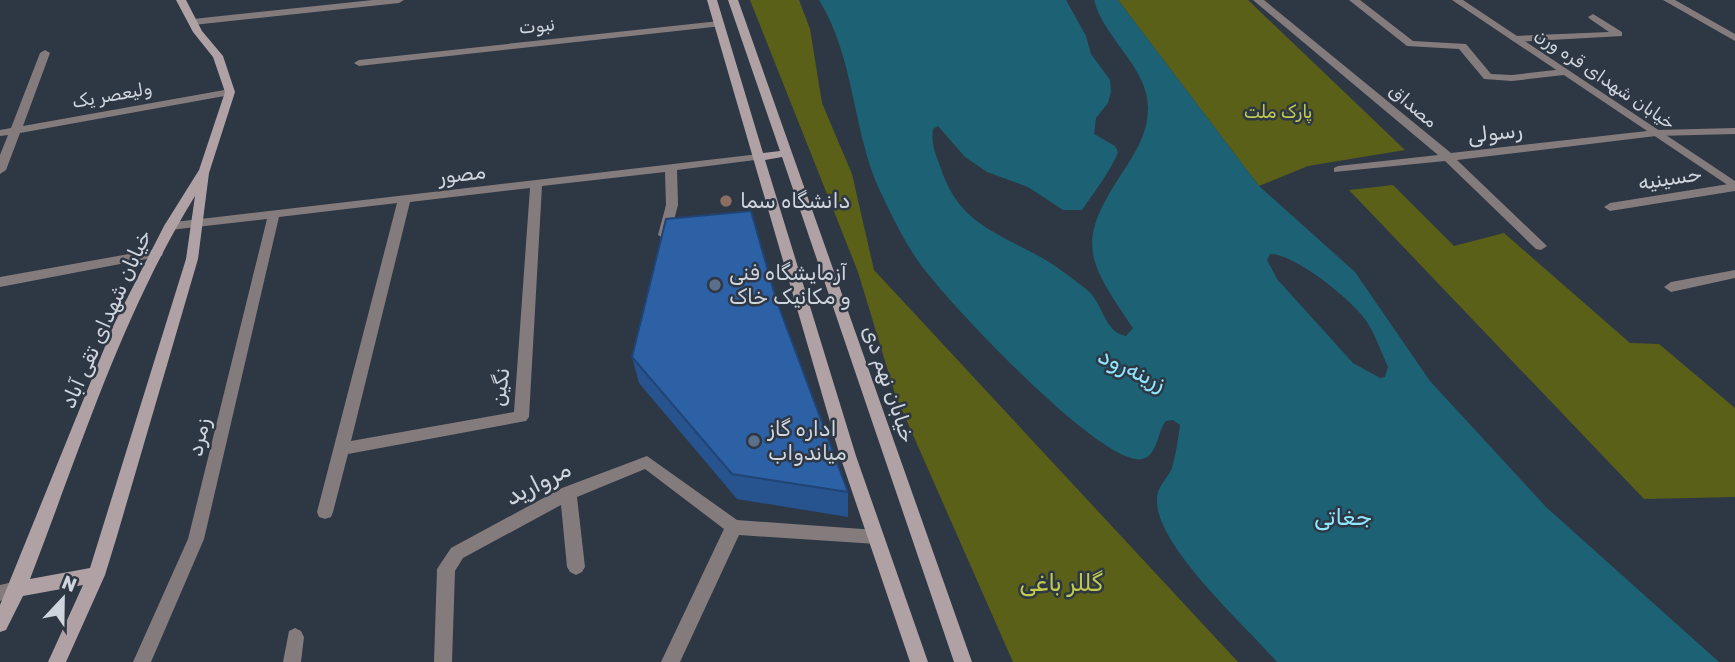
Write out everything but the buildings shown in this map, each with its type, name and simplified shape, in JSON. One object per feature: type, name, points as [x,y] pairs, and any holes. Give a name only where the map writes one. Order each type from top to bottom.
[{"type":"main road","points":[[181,0],[218,57],[230,92]]},
{"type":"main road","points":[[712,0],[848,456],[919,662]]},
{"type":"main road","name":"خیابان نهم دی","points":[[733,0],[963,662]]},
{"type":"main road","name":"خیابان شهدای تقی آباد","points":[[0,624],[9,591],[122,322],[170,226],[205,170],[230,92]]},
{"type":"main road","points":[[759,157],[787,153]]},
{"type":"main road","points":[[57,662],[96,575],[192,259],[205,170]]},
{"type":"main road","points":[[9,591],[96,575]]},
{"type":"street","points":[[193,22],[399,0]]},
{"type":"street","name":"مصداق","points":[[1258,0],[1449,158],[1541,246]]},
{"type":"street","points":[[1354,0],[1411,44],[1462,46],[1489,77],[1512,78],[1564,72]]},
{"type":"street","name":"خیابان شهدای قره ورن","points":[[1457,0],[1735,187]]},
{"type":"street","points":[[1668,0],[1735,37]]},
{"type":"street","points":[[1515,39],[1619,34],[1593,17]]},
{"type":"street","name":"نبوت","points":[[359,63],[719,24]]},
{"type":"street","points":[[0,170],[45,53]]},
{"type":"street","name":"ولیعصر یک","points":[[0,133],[230,92]]},
{"type":"street","name":"رسولی","points":[[1338,170],[1656,133],[1735,131]]},
{"type":"street","name":"مصور","points":[[170,226],[759,157]]},
{"type":"street","points":[[662,245],[672,205],[671,168]]},
{"type":"street","name":"نگین","points":[[341,449],[521,417],[536,184]]},
{"type":"street","name":"حسینیه","points":[[1611,206],[1735,187]]},
{"type":"street","points":[[326,512],[404,200]]},
{"type":"street","name":"زمرد","points":[[142,662],[196,539],[274,214]]},
{"type":"street","points":[[0,282],[157,253]]},
{"type":"street","points":[[1671,287],[1735,274]]},
{"type":"street","name":"مروارید","points":[[443,662],[446,569],[457,553],[568,494],[646,462],[734,527]]},
{"type":"street","points":[[568,494],[576,567]]},
{"type":"street","points":[[670,662],[734,527],[876,537]]},
{"type":"street","points":[[292,662],[295,637]]},
{"type":"green space","name":"گللر باغی","points":[[750,0],[799,0],[810,29],[822,103],[852,174],[874,270],[1238,662],[1013,662],[895,394],[858,272]]},
{"type":"green space","name":"پارک ملت","points":[[1118,0],[1248,0],[1405,150],[1308,166],[1259,186]]},
{"type":"green space","points":[[1393,185],[1454,246],[1504,233],[1630,343],[1659,344],[1735,408],[1735,497],[1644,499],[1349,190]]},
{"type":"water","name":"جغاتی","points":[[819,0],[1066,0],[1086,36],[1091,54],[1110,80],[1108,103],[1096,118],[1094,134],[1115,146],[1118,152],[1107,174],[1082,210],[1063,210],[1028,187],[987,172],[965,157],[938,126],[933,129],[933,143],[947,184],[965,210],[988,229],[1047,261],[1086,289],[1092,294],[1112,329],[1126,336],[1133,328],[1104,283],[1092,249],[1093,232],[1099,214],[1138,146],[1148,116],[1146,93],[1141,79],[1107,28],[1094,0],[1118,0],[1259,186],[1355,272],[1430,381],[1546,507],[1719,662],[1277,662],[1187,563],[1161,520],[1157,496],[1172,468],[1180,425],[1173,420],[1166,421],[1151,453],[1142,459],[1122,454],[1095,438],[1064,413],[997,350],[921,265],[896,224],[871,168],[847,70],[831,22]],"holes":[[[1270,254],[1294,261],[1323,280],[1360,313],[1373,333],[1388,367],[1385,377],[1380,378],[1353,363],[1277,279],[1267,260]]]},
{"type":"place","name":"دانشگاه سما","points":[[726,201]]},
{"type":"place","name":"آزمایشگاه فنی و مکانیک خاک","points":[[715,285]]},
{"type":"place","name":"اداره گاز میاندواب","points":[[754,441]]},
{"type":"water label","name":"زرینه‌رود","points":[[1132,369]]}]
